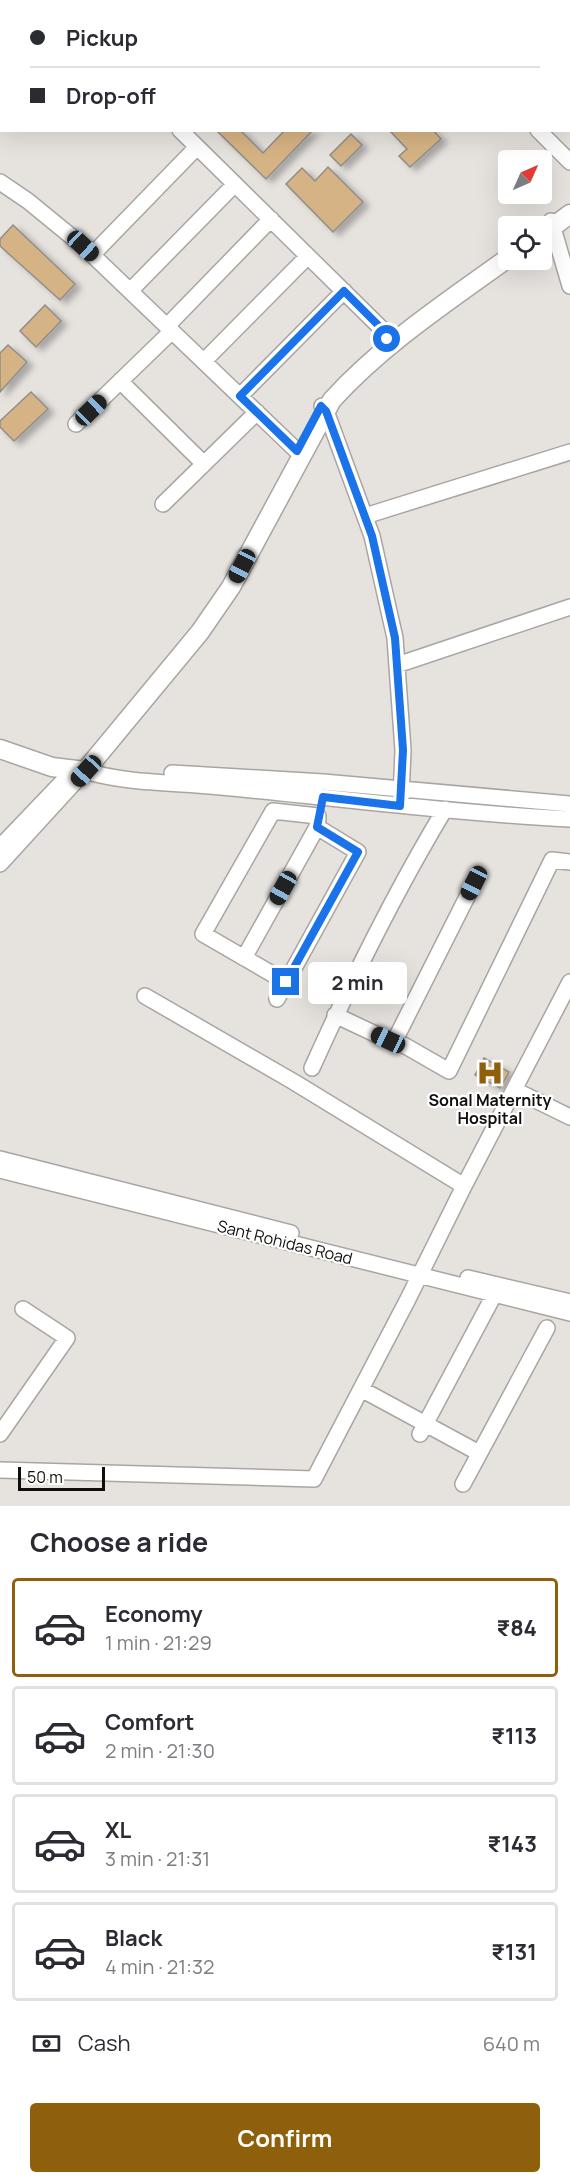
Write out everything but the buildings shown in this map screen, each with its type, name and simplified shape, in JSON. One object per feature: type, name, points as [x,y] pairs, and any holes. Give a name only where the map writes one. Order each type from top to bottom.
[{"type":"main road","points":[[552,222],[570,207]]},
{"type":"main road","points":[[552,224],[570,214]]},
{"type":"main road","points":[[0,749],[52,767],[83,766],[193,641],[231,587],[324,409],[327,397],[351,370],[390,337],[498,258]]},
{"type":"main road","points":[[83,766],[195,628],[226,584],[297,451],[324,409],[355,374],[382,350],[498,265]]},
{"type":"main road","points":[[0,739],[83,766]]},
{"type":"street","points":[[182,132],[390,337]]},
{"type":"street","points":[[539,132],[570,162]]},
{"type":"street","points":[[92,255],[196,147]]},
{"type":"street","points":[[0,183],[36,207],[92,255],[297,451]]},
{"type":"street","points":[[130,291],[235,184]]},
{"type":"street","points":[[76,424],[120,381],[271,219]]},
{"type":"street","points":[[552,242],[570,286]]},
{"type":"street","points":[[204,361],[309,256]]},
{"type":"street","points":[[240,396],[344,291]]},
{"type":"street","points":[[120,381],[204,464]]},
{"type":"street","points":[[324,409],[372,536],[395,638],[403,750],[400,806]]},
{"type":"street","points":[[163,504],[257,412]]},
{"type":"street","points":[[364,516],[570,452]]},
{"type":"street","points":[[397,665],[570,607]]},
{"type":"street","points":[[83,766],[111,778],[402,790],[570,804]]},
{"type":"street","points":[[0,846],[83,766]]},
{"type":"street","points":[[0,864],[83,766]]},
{"type":"street","points":[[237,783],[323,797],[400,806],[570,819]]},
{"type":"street","points":[[244,958],[318,822],[323,797]]},
{"type":"street","points":[[312,1068],[335,1015],[416,857],[445,809]]},
{"type":"street","points":[[277,999],[358,852],[318,822],[273,812],[202,934],[286,982]]},
{"type":"street","points":[[335,1015],[388,1040],[395,1040],[448,1071],[552,860],[570,862]]},
{"type":"street","points":[[395,1040],[474,883]]},
{"type":"street","points":[[0,1470],[314,1479],[570,982]]},
{"type":"street","points":[[145,996],[294,1082],[464,1186]]},
{"type":"street","points":[[515,1090],[570,1117]]},
{"type":"street","points":[[0,1160],[422,1272],[570,1302]]},
{"type":"street","name":"Sant Rohidas Road","points":[[0,1170],[422,1272],[494,1295],[570,1313]]},
{"type":"street","points":[[422,1430],[494,1295]]},
{"type":"street","points":[[0,1434],[67,1338],[23,1309]]},
{"type":"street","points":[[463,1484],[547,1328]]},
{"type":"street","points":[[361,1389],[422,1430],[480,1453]]},
{"type":"place","name":"Sonal Maternity Hospital","points":[[490,1073]]},
{"type":"route","points":[[286,982],[358,852],[317,827],[323,797],[400,806],[403,750],[395,638],[372,536],[326,411],[321,406],[297,451],[240,396],[344,291],[390,337],[387,339]]}]
